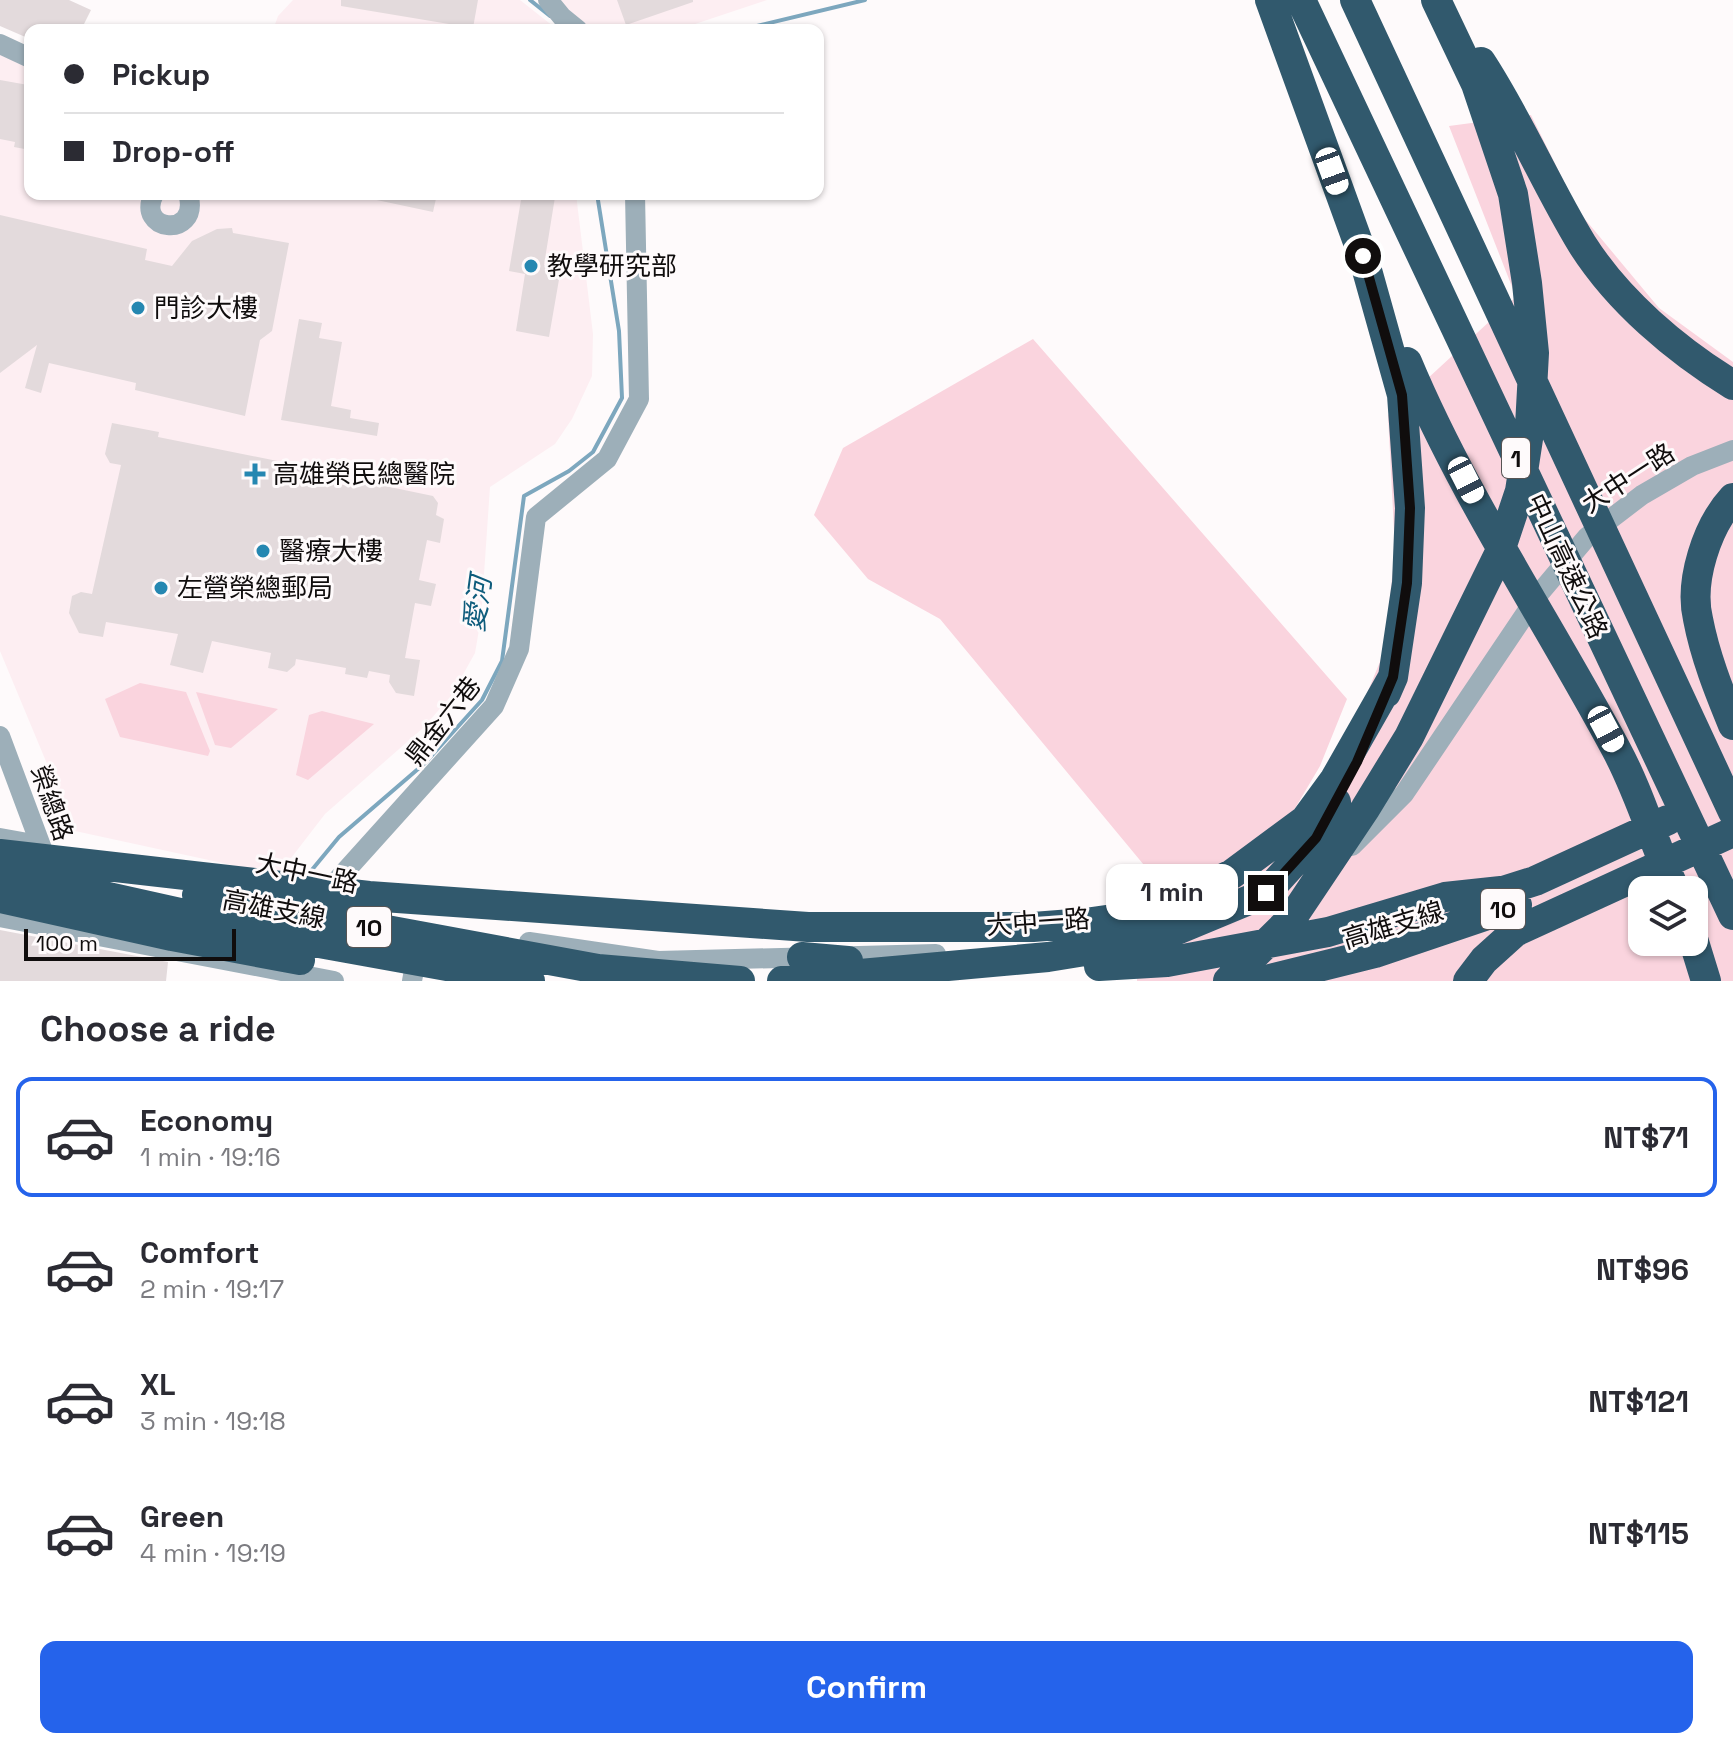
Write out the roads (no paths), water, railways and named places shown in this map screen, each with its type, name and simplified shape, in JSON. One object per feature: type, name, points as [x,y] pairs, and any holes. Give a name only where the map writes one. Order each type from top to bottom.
[{"type":"highway","points":[[1270,0],[1363,256],[1413,376],[1479,507],[1619,754],[1669,876]]},
{"type":"highway","name":"中山高速公路","points":[[1301,0],[1733,915]]},
{"type":"highway","name":"中山高速公路","points":[[1355,0],[1733,810]]},
{"type":"highway","points":[[1438,0],[1584,246],[1653,327],[1733,385]]},
{"type":"highway","points":[[1228,981],[1292,918],[1409,737],[1499,554],[1520,491],[1530,426],[1534,353],[1513,194],[1484,82]]},
{"type":"highway","points":[[782,981],[1048,957],[1153,940],[1266,893],[1316,838],[1357,762],[1393,677],[1407,583],[1410,508],[1402,395],[1363,256]]},
{"type":"highway","points":[[1733,498],[1710,531],[1698,572],[1697,616],[1714,678],[1733,725]]},
{"type":"highway","points":[[0,855],[369,896],[808,927],[1033,927],[1097,922],[1163,907],[1232,874],[1305,820],[1335,779],[1393,677]]},
{"type":"highway","name":"高雄支線","points":[[1129,981],[1169,979],[1307,952],[1535,881],[1733,791]]},
{"type":"highway","name":"高雄支線","points":[[1262,981],[1375,953],[1547,895],[1733,810]]},
{"type":"highway","points":[[1468,981],[1484,960],[1515,932],[1733,832]]},
{"type":"highway","name":"高雄支線","points":[[0,855],[598,969],[740,981]]},
{"type":"highway","name":"高雄支線","points":[[0,873],[530,981]]},
{"type":"highway","points":[[0,890],[240,939],[293,931]]},
{"type":"highway","points":[[802,957],[991,972],[1167,962],[1328,932],[1445,897],[1501,891]]},
{"type":"highway","points":[[0,898],[172,936],[412,981]]},
{"type":"highway","points":[[426,950],[617,981]]},
{"type":"highway","points":[[1692,956],[1695,981]]},
{"type":"highway","points":[[1696,956],[1706,981]]},
{"type":"street","points":[[548,0],[571,24]]},
{"type":"street","points":[[0,44],[24,55]]},
{"type":"street","points":[[152,200],[152,216],[168,226],[187,218],[190,200]]},
{"type":"street","name":"鼎金六巷","points":[[318,901],[494,706],[519,649],[536,517],[607,459],[639,399],[635,200]]},
{"type":"street","name":"大中一路","points":[[0,838],[200,875],[420,924],[658,961],[1058,951],[1198,928],[1284,892],[1351,847],[1404,794],[1538,595],[1587,537],[1642,495],[1692,466],[1733,450]]},
{"type":"street","name":"榮總路","points":[[0,736],[42,846],[49,880]]},
{"type":"street","points":[[179,897],[192,889],[200,875]]},
{"type":"street","name":"大中一路","points":[[0,881],[49,880],[179,897],[267,918],[293,931],[426,950]]},
{"type":"street","name":"大中一路","points":[[49,880],[113,940]]},
{"type":"street","name":"大中一路","points":[[0,917],[334,981]]},
{"type":"street","points":[[412,981],[426,950],[420,924]]},
{"type":"street","points":[[214,981],[218,960]]},
{"type":"waterway","points":[[530,0],[550,16]]},
{"type":"waterway","points":[[765,24],[865,0]]},
{"type":"waterway","name":"愛河","points":[[306,877],[339,837],[425,763],[482,700],[502,661],[524,496],[569,471],[593,452],[622,398],[619,331],[598,200]]},
{"type":"place","name":"教學研究部","points":[[531,266]]},
{"type":"place","name":"門診大樓","points":[[138,308]]},
{"type":"place","name":"高雄榮民總醫院","points":[[255,474]]},
{"type":"place","name":"醫療大樓","points":[[263,551]]},
{"type":"place","name":"左營榮總郵局","points":[[161,588]]}]
